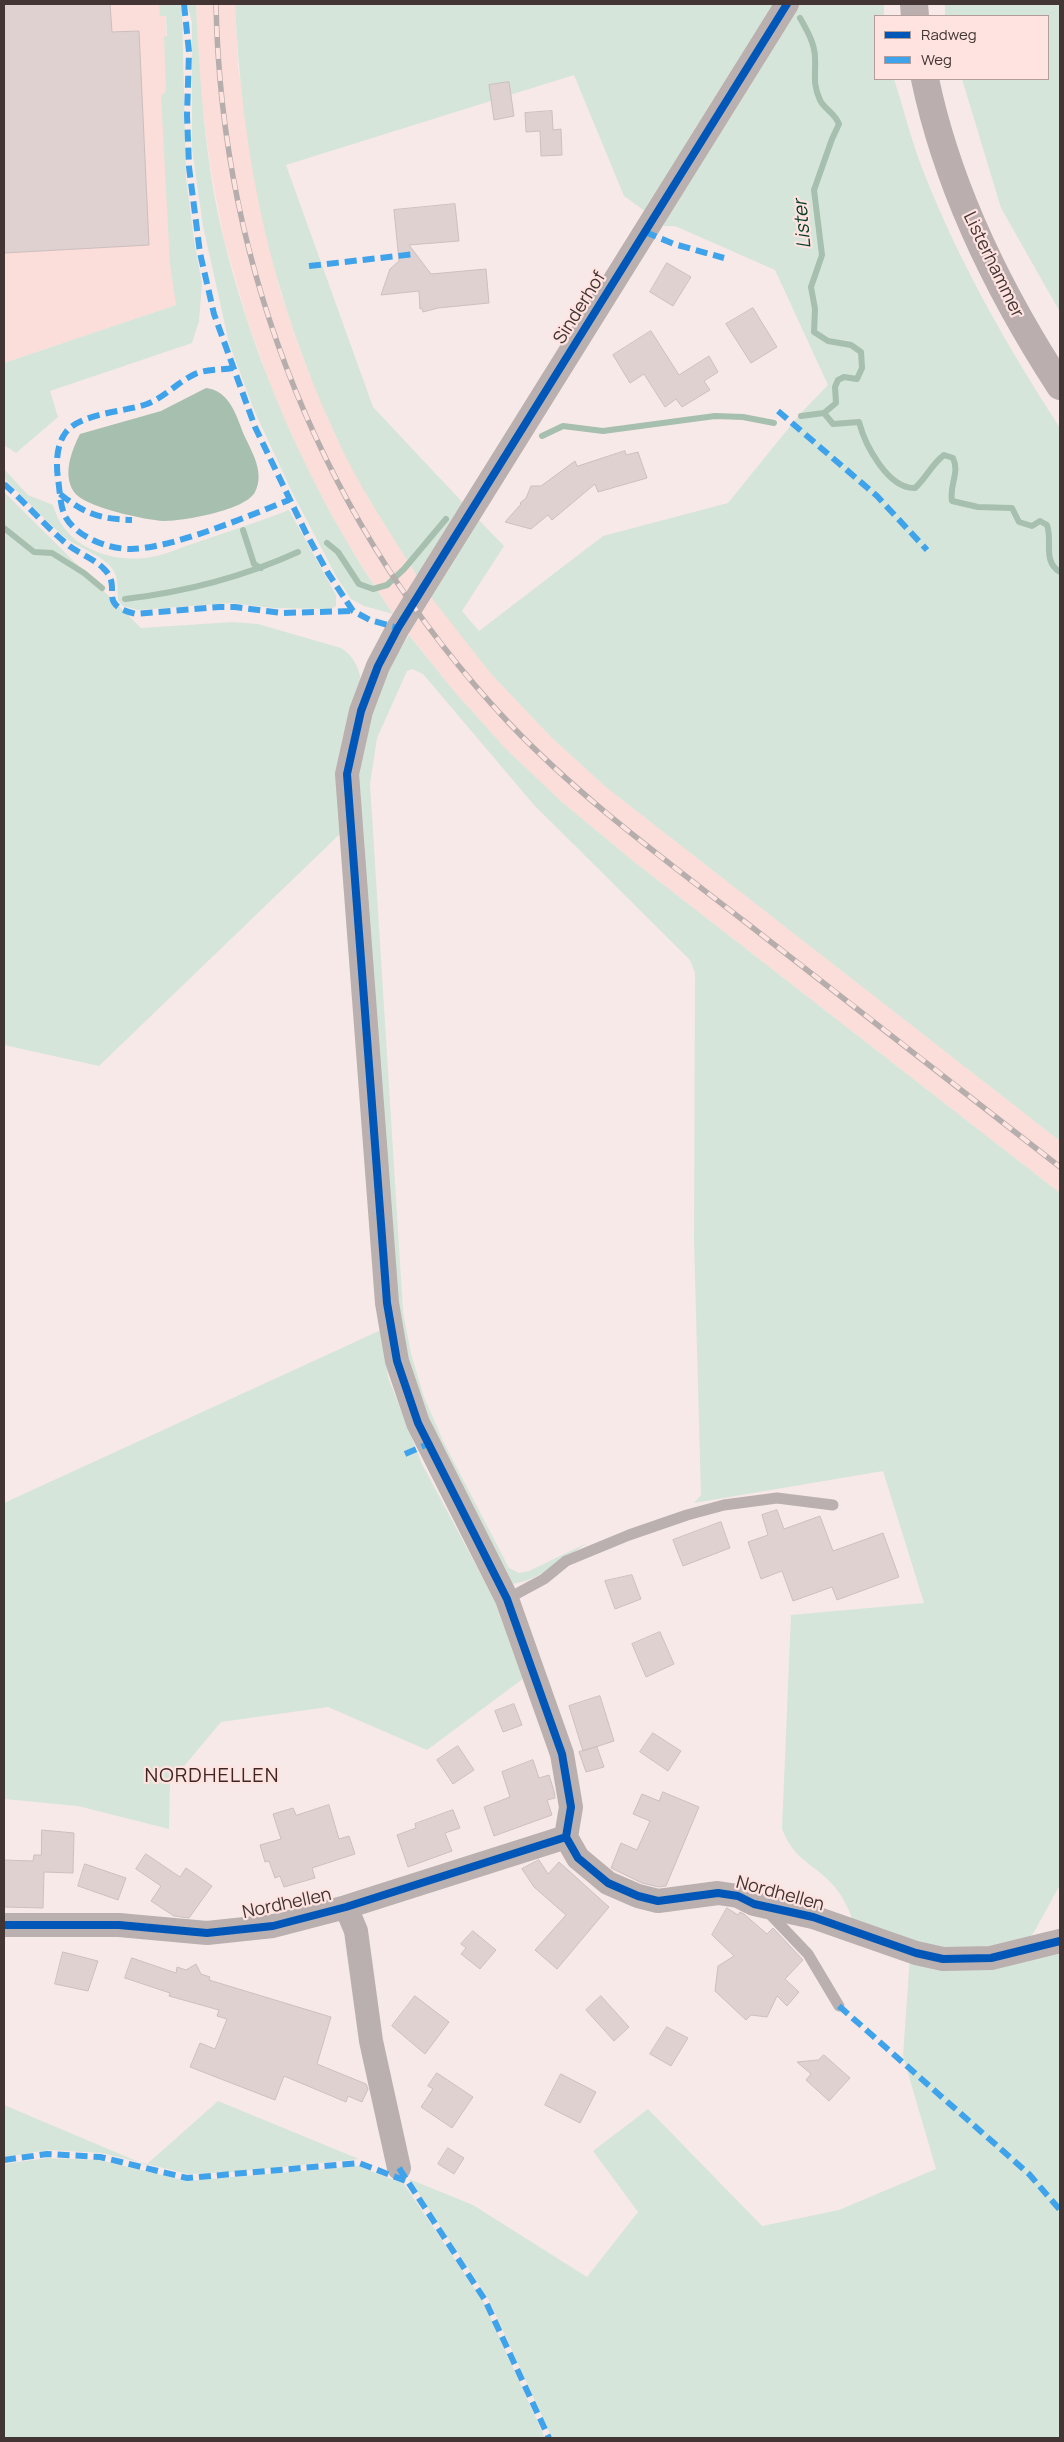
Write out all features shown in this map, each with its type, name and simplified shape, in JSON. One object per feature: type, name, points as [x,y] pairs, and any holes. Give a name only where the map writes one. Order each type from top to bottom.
[{"type":"main road","name":"Listerhammer","points":[[925,80],[946,154],[973,231],[1015,311],[1060,386]]},
{"type":"street","name":"Sinderhof","points":[[507,1600],[418,1422],[397,1362],[387,1303],[347,774],[361,711],[378,666],[398,628],[787,4]]},
{"type":"street","points":[[507,1600],[562,1754],[571,1807],[566,1837]]},
{"type":"street","name":"Nordhellen","points":[[4,1925],[119,1925],[207,1933],[273,1926],[346,1907],[566,1837],[578,1858],[608,1882],[638,1896],[658,1901],[718,1893],[738,1896],[764,1906],[813,1917],[916,1954],[943,1959],[968,1960],[990,1958],[1060,1942]]},
{"type":"street","name":"Nordhellen","points":[[346,1907],[356,1931],[371,2041],[400,2168]]},
{"type":"lane","points":[[507,1600],[544,1579],[566,1561],[629,1535],[688,1515],[724,1505],[777,1498],[833,1505]]},
{"type":"lane","points":[[764,1906],[769,1915],[808,1954],[839,2006]]},
{"type":"shaded area","points":[[4,4],[165,4],[176,305],[4,363]]},
{"type":"shaded area","points":[[159,4],[180,4],[182,10],[186,177],[202,284],[199,321],[192,343],[50,391],[58,417],[16,453],[4,445],[4,363],[176,305],[170,264],[161,96],[166,91],[164,37],[167,36],[166,16],[160,16]]},
{"type":"shaded area","points":[[187,4],[196,4],[202,93],[212,182],[224,240],[246,318],[274,394],[308,469],[351,549],[393,614],[364,606],[351,599],[336,576],[292,492],[254,410],[229,343],[203,226],[192,149],[192,22]]},
{"type":"shaded area","points":[[196,4],[235,4],[238,68],[279,288],[303,358],[334,433],[370,501],[419,579],[491,674],[552,738],[607,788],[1060,1141],[1060,1193],[637,864],[562,802],[506,749],[454,691],[393,614],[346,541],[306,467],[274,395],[247,319],[224,239],[210,165],[200,85]]},
{"type":"shaded area","points":[[235,4],[776,4],[649,214],[624,196],[574,75],[286,165],[373,407],[466,506],[419,579],[374,507],[334,432],[312,379],[276,275],[263,223],[244,116]]},
{"type":"shaded area","points":[[794,4],[884,4],[884,15],[874,15],[874,80],[894,80],[920,162],[953,240],[1003,335],[1060,428],[1060,1141],[607,788],[552,738],[491,674],[431,597],[476,517],[504,546],[462,611],[479,631],[603,536],[728,503],[800,414],[828,385],[775,270],[675,226],[664,226],[661,215]]},
{"type":"shaded area","points":[[945,4],[1060,4],[1060,312],[1001,208],[962,80],[1049,80],[1049,15],[945,15]]},
{"type":"shaded area","points":[[206,388],[221,394],[231,405],[254,455],[259,477],[255,492],[249,498],[240,504],[214,513],[199,517],[164,521],[102,508],[80,498],[74,492],[70,485],[69,470],[71,455],[80,434],[161,411]]},
{"type":"shaded area","points":[[4,469],[28,495],[53,505],[59,520],[67,532],[78,542],[105,555],[120,558],[162,555],[289,510],[336,595],[336,606],[331,609],[273,608],[231,603],[138,610],[123,606],[118,600],[116,578],[111,567],[100,558],[62,535],[4,478]]},
{"type":"shaded area","points":[[4,492],[141,628],[233,622],[258,624],[341,648],[354,661],[361,680],[341,833],[99,1066],[4,1045]]},
{"type":"shaded area","points":[[409,635],[454,691],[506,749],[562,802],[637,864],[1060,1193],[1060,1885],[1033,1934],[1021,1943],[948,1954],[856,1928],[847,1906],[838,1891],[827,1878],[793,1849],[787,1840],[782,1829],[791,1615],[924,1603],[883,1471],[694,1503],[701,1495],[694,1241],[695,973],[690,960],[534,805],[423,674],[412,669],[407,671],[377,738],[370,784],[403,1311],[411,1354],[424,1397],[443,1441],[509,1568],[519,1573],[529,1571],[587,1543],[541,1574],[511,1584],[421,1411],[396,1310],[358,773],[372,707],[390,665]]},
{"type":"shaded area","points":[[381,1330],[388,1377],[422,1464],[501,1612],[524,1678],[427,1750],[328,1707],[221,1722],[170,1783],[169,1829],[78,1806],[4,1799],[4,1503]]},
{"type":"shaded area","points":[[1060,1947],[1060,2438],[552,2438],[488,2298],[409,2179],[473,2205],[587,2277],[638,2212],[593,2151],[648,2109],[762,2226],[839,2210],[936,2169],[903,2056],[910,1956]]},
{"type":"shaded area","points":[[218,2101],[359,2159],[233,2172],[188,2174],[147,2164]]},
{"type":"shaded area","points":[[4,2105],[139,2162],[102,2153],[49,2150],[4,2157]]},
{"type":"shaded area","points":[[47,2158],[99,2160],[187,2181],[358,2166],[404,2184],[483,2301],[545,2438],[4,2438],[4,2164]]},
{"type":"building","points":[[4,4],[110,4],[112,32],[139,31],[149,245],[4,253]]},
{"type":"building","points":[[509,82],[514,116],[494,120],[489,85]]},
{"type":"building","points":[[552,111],[553,130],[561,129],[562,155],[541,156],[540,131],[526,132],[525,113]]},
{"type":"building","points":[[455,204],[459,241],[409,245],[431,274],[486,269],[489,303],[438,308],[423,312],[422,308],[420,309],[419,291],[381,295],[390,269],[399,261],[394,210]]},
{"type":"building","points":[[667,263],[691,277],[673,306],[650,292]]},
{"type":"building","points":[[753,308],[777,347],[751,363],[726,324]]},
{"type":"building","points":[[651,331],[679,375],[709,356],[718,372],[704,381],[710,390],[682,407],[676,399],[665,407],[644,374],[630,383],[613,355]]},
{"type":"building","points":[[625,451],[626,455],[638,452],[647,478],[598,492],[595,484],[552,520],[548,515],[531,529],[505,522],[526,498],[531,486],[541,486],[575,461],[577,466]]},
{"type":"building","points":[[777,1510],[784,1529],[820,1516],[833,1551],[883,1533],[899,1577],[837,1600],[832,1587],[793,1601],[782,1571],[761,1579],[748,1542],[768,1535],[762,1515]]},
{"type":"building","points":[[721,1522],[730,1548],[683,1566],[673,1540]]},
{"type":"building","points":[[632,1575],[641,1599],[615,1609],[605,1581]]},
{"type":"building","points":[[660,1632],[674,1664],[646,1677],[632,1644]]},
{"type":"building","points":[[600,1696],[614,1741],[583,1751],[569,1706]]},
{"type":"building","points":[[514,1704],[522,1725],[503,1732],[495,1711]]},
{"type":"building","points":[[653,1733],[681,1751],[668,1771],[640,1752]]},
{"type":"building","points":[[458,1746],[474,1770],[453,1784],[437,1760]]},
{"type":"building","points":[[597,1747],[604,1767],[586,1772],[579,1752]]},
{"type":"building","points":[[533,1760],[539,1778],[549,1775],[555,1798],[547,1800],[552,1815],[494,1836],[484,1807],[510,1797],[502,1772]]},
{"type":"building","points":[[663,1792],[699,1807],[666,1886],[659,1887],[642,1883],[611,1868],[621,1843],[637,1850],[650,1821],[633,1814],[642,1794],[659,1801]]},
{"type":"building","points":[[329,1805],[339,1839],[349,1836],[355,1854],[312,1868],[315,1878],[284,1887],[280,1876],[275,1878],[269,1861],[265,1862],[260,1845],[281,1839],[273,1814],[293,1808],[296,1815]]},
{"type":"building","points":[[453,1810],[460,1828],[445,1833],[452,1851],[408,1867],[397,1835],[416,1828],[415,1824]]},
{"type":"building","points":[[42,1830],[74,1833],[73,1873],[44,1872],[43,1908],[4,1907],[4,1860],[33,1861],[34,1855],[41,1855]]},
{"type":"building","points":[[146,1854],[180,1877],[186,1868],[212,1886],[189,1918],[174,1916],[151,1901],[161,1886],[136,1869]]},
{"type":"building","points":[[539,1860],[548,1874],[559,1862],[609,1907],[557,1969],[535,1950],[566,1915],[534,1887],[522,1869]]},
{"type":"building","points":[[85,1864],[126,1878],[118,1900],[78,1886]]},
{"type":"building","points":[[727,1908],[738,1915],[740,1912],[744,1914],[767,1934],[773,1928],[803,1960],[785,1979],[799,1992],[787,2006],[777,1996],[767,2017],[751,2015],[746,2020],[715,1991],[718,1966],[734,1956],[712,1935]]},
{"type":"building","points":[[473,1931],[496,1950],[480,1969],[461,1954],[466,1948],[461,1944]]},
{"type":"building","points":[[63,1952],[98,1961],[88,1991],[55,1984]]},
{"type":"building","points":[[132,1958],[176,1973],[177,1967],[186,1970],[196,1964],[201,1974],[210,1977],[209,1980],[331,2017],[317,2064],[366,2084],[368,2089],[362,2102],[348,2096],[346,2102],[284,2076],[275,2100],[190,2067],[200,2043],[215,2049],[227,2019],[217,2016],[219,2010],[169,1996],[170,1993],[125,1978]]},
{"type":"building","points":[[415,1996],[449,2022],[425,2054],[392,2026]]},
{"type":"building","points":[[601,1996],[629,2027],[614,2041],[586,2010]]},
{"type":"building","points":[[667,2027],[688,2038],[671,2066],[650,2054]]},
{"type":"building","points":[[824,2055],[850,2078],[829,2101],[806,2080],[811,2074],[797,2062],[818,2060]]},
{"type":"building","points":[[437,2073],[473,2097],[452,2128],[421,2107],[433,2089],[428,2086]]},
{"type":"building","points":[[561,2074],[596,2092],[580,2123],[545,2105]]},
{"type":"building","points":[[448,2148],[464,2158],[454,2174],[438,2164]]},
{"type":"waterway","name":"Lister","points":[[800,18],[814,48],[815,83],[818,94],[822,103],[839,124],[814,190],[822,255],[811,287],[815,309],[814,332],[828,341],[851,345],[861,352],[862,368],[857,379],[844,377],[838,380],[835,387],[836,403],[824,413],[833,424],[859,422],[866,442],[879,464],[887,474],[905,486],[915,488],[944,455],[953,458],[955,474],[951,495],[952,501],[978,507],[1012,508],[1019,522],[1032,526],[1040,521],[1047,525],[1051,562],[1060,572]]},
{"type":"waterway","points":[[801,416],[824,413]]},
{"type":"waterway","points":[[542,436],[563,426],[603,431],[715,416],[743,417],[774,423]]},
{"type":"waterway","points":[[327,543],[338,552],[359,584],[373,589],[387,585],[404,569],[446,519]]},
{"type":"waterway","points":[[4,528],[34,552],[52,553],[84,573],[102,588]]},
{"type":"waterway","points":[[243,530],[254,564],[261,568]]},
{"type":"waterway","points":[[125,599],[192,588],[256,569],[298,552]]},
{"type":"railway","points":[[216,4],[222,104],[238,201],[262,297],[295,390],[337,480],[386,565],[443,646],[508,722],[563,776],[652,850],[1060,1167]]},
{"type":"marked path","points":[[184,4],[189,52],[187,115],[189,167],[200,253],[214,314],[255,427],[306,533],[328,573],[353,611],[370,620],[398,628]]},
{"type":"marked path","points":[[645,232],[674,244],[724,258]]},
{"type":"marked path","points":[[309,266],[415,254]]},
{"type":"marked path","points":[[233,368],[199,372],[147,404],[92,417],[73,426],[63,437],[57,455],[58,479],[63,512],[70,523],[85,536],[113,547],[131,549],[168,543],[189,537],[289,500]]},
{"type":"marked path","points":[[778,411],[877,496],[927,550]]},
{"type":"marked path","points":[[4,484],[68,545],[103,568],[112,582],[113,600],[123,610],[136,614],[219,607],[235,607],[282,613],[353,611]]},
{"type":"marked path","points":[[60,494],[85,511],[93,514],[102,517],[132,520]]},
{"type":"marked path","points":[[405,1454],[428,1444]]},
{"type":"marked path","points":[[839,2006],[1029,2174],[1060,2210]]},
{"type":"marked path","points":[[4,2160],[47,2154],[100,2157],[187,2178],[359,2163],[406,2181]]},
{"type":"marked path","points":[[399,2168],[485,2300],[549,2438]]},
{"type":"cycle path","points":[[787,4],[398,628],[378,666],[361,711],[347,774],[387,1303],[397,1361],[418,1423],[507,1599],[562,1754],[571,1807],[566,1837],[578,1858],[608,1883],[638,1896],[658,1901],[718,1893],[738,1896],[754,1904],[813,1917],[916,1953],[943,1959],[991,1958],[1060,1941]]},
{"type":"cycle path","points":[[4,1925],[119,1925],[207,1933],[273,1926],[346,1907],[566,1837]]},
{"type":"district","name":"NORDHELLEN","points":[[212,1776]]}]
